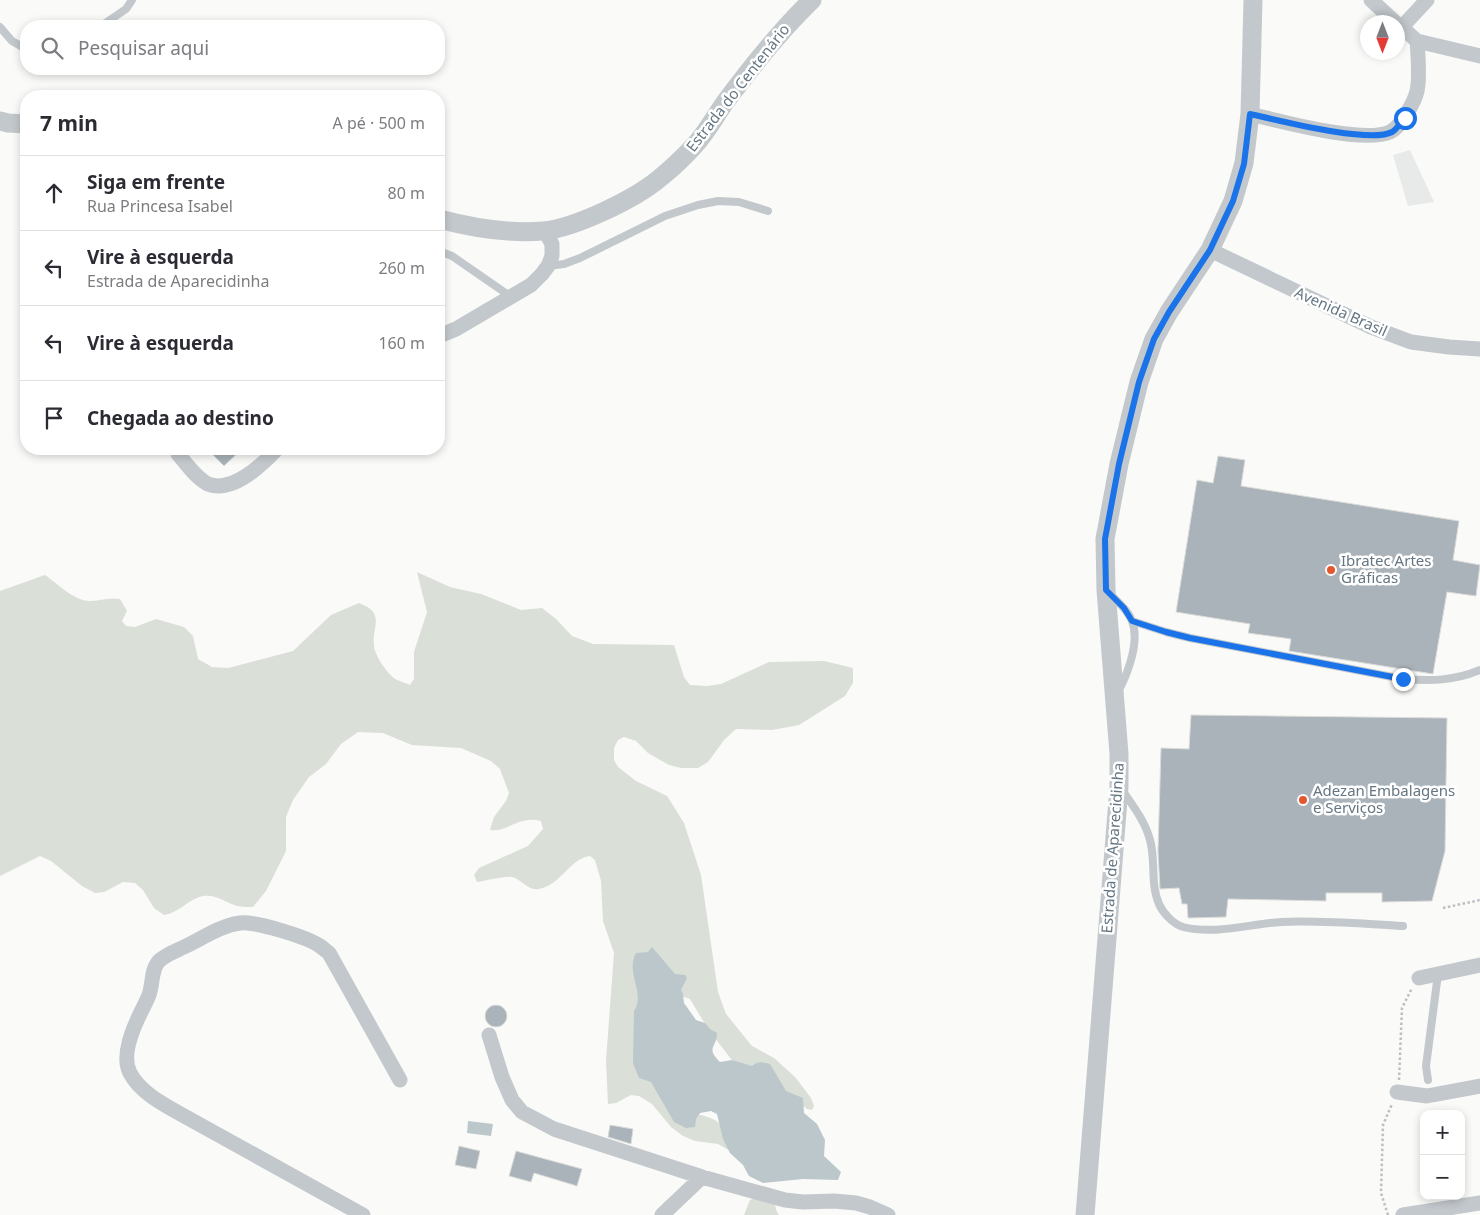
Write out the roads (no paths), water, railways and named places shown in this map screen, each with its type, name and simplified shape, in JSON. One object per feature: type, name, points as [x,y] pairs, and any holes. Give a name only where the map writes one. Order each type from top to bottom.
[{"type":"street","name":"Estrada do Centenário","points":[[445,220],[483,230],[545,231],[588,219],[625,200],[659,179],[694,146],[727,100],[789,22],[812,0]]},
{"type":"street","name":"Estrada de Aparecidinha","points":[[1085,1215],[1119,787],[1119,754],[1106,590],[1105,539],[1119,464],[1139,382],[1154,339],[1169,312],[1210,250],[1233,201],[1244,164],[1250,114],[1254,0]]},
{"type":"street","points":[[1371,0],[1387,15]]},
{"type":"street","points":[[1405,19],[1427,0]]},
{"type":"street","points":[[1405,31],[1417,41],[1480,56]]},
{"type":"street","points":[[1250,114],[1334,132],[1375,135],[1392,132],[1405,118],[1418,91],[1417,41]]},
{"type":"street","points":[[0,121],[20,124]]},
{"type":"street","points":[[445,334],[531,285],[548,266],[552,256],[552,244],[545,231]]},
{"type":"street","name":"Avenida Brasil","points":[[1210,250],[1371,327],[1411,342],[1449,347],[1480,348]]},
{"type":"street","points":[[179,455],[208,484],[218,486],[239,480],[261,465],[271,455]]},
{"type":"street","points":[[363,1215],[186,1117],[159,1101],[135,1082],[127,1065],[127,1054],[134,1026],[149,994],[152,978],[159,962],[228,926],[251,923],[319,945],[328,953],[400,1080]]},
{"type":"street","points":[[1419,978],[1480,965]]},
{"type":"street","points":[[489,1035],[502,1077],[512,1100],[522,1112],[536,1120],[572,1136],[702,1177],[785,1200],[856,1203],[888,1215]]},
{"type":"street","points":[[1397,1092],[1427,1096],[1480,1086]]},
{"type":"street","points":[[662,1215],[702,1177]]},
{"type":"street","points":[[1403,1215],[1480,1203]]},
{"type":"lane","points":[[109,20],[126,9],[132,0]]},
{"type":"lane","points":[[0,27],[12,41],[20,46]]},
{"type":"lane","points":[[548,266],[564,264],[580,258],[665,216],[698,205],[718,201],[739,202],[768,211]]},
{"type":"lane","points":[[445,253],[452,256],[510,296]]},
{"type":"lane","points":[[1106,590],[1124,608],[1132,621],[1134,645],[1129,666],[1114,699]]},
{"type":"lane","points":[[1132,621],[1190,638],[1403,679],[1439,681],[1470,675],[1480,670]]},
{"type":"lane","points":[[1119,787],[1144,822],[1150,841],[1156,894],[1159,904],[1166,916],[1181,926],[1201,930],[1290,922],[1403,926]]},
{"type":"lane","points":[[1428,1080],[1426,1066],[1438,974]]},
{"type":"place","name":"Ibratec Artes Gráficas","points":[[1331,570]]},
{"type":"place","name":"Adezan Embalagens e Serviços","points":[[1303,800]]}]
